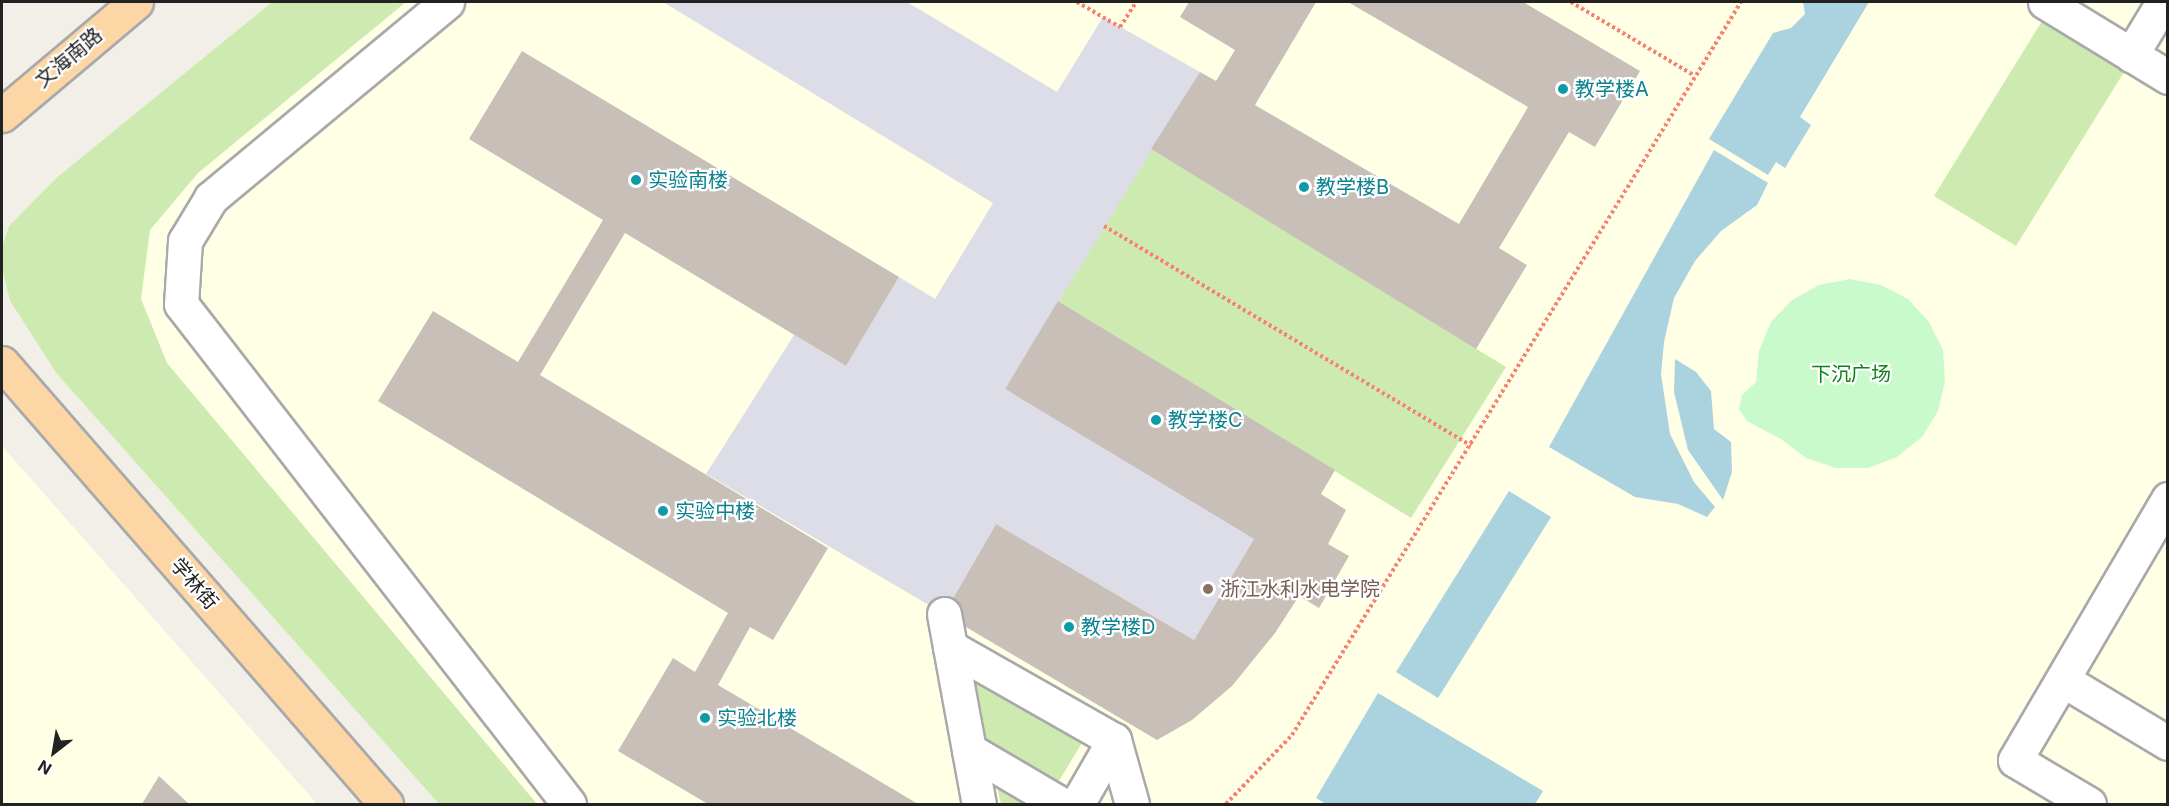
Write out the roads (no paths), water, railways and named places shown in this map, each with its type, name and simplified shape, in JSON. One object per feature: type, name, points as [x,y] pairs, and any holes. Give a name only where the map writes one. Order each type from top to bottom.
[{"type":"main road","name":"文海南路","points":[[2,115],[136,2]]},
{"type":"main road","name":"学林街","points":[[2,363],[386,804]]},
{"type":"street","points":[[447,2],[211,198],[184,241],[181,304],[569,804]]},
{"type":"street","points":[[2131,55],[2163,2]]},
{"type":"street","points":[[2059,5],[2131,55],[2168,77]]},
{"type":"street","points":[[2089,804],[2015,760],[2168,499]]},
{"type":"street","points":[[944,614],[979,804]]},
{"type":"street","points":[[950,647],[1114,740],[1132,804]]},
{"type":"street","points":[[2062,680],[2168,743]]},
{"type":"street","points":[[1077,804],[1114,740]]},
{"type":"street","points":[[969,750],[1061,804]]},
{"type":"water","points":[[1803,2],[1869,2],[1800,117],[1811,125],[1785,168],[1776,162],[1768,175],[1709,139],[1773,33],[1791,28],[1805,14]]},
{"type":"water","points":[[1714,150],[1768,183],[1757,205],[1721,231],[1695,261],[1674,298],[1664,342],[1661,374],[1670,434],[1694,482],[1715,507],[1707,517],[1678,504],[1635,497],[1549,447]]},
{"type":"water","points":[[1675,359],[1696,372],[1711,391],[1714,429],[1731,442],[1732,472],[1723,500],[1688,450],[1674,392]]},
{"type":"water","points":[[1509,491],[1551,517],[1438,698],[1396,672]]},
{"type":"water","points":[[1378,693],[1543,791],[1535,804],[1326,804],[1316,798]]},
{"type":"place","name":"教学楼A","points":[[1563,89]]},
{"type":"place","name":"实验南楼","points":[[636,180]]},
{"type":"place","name":"教学楼B","points":[[1304,187]]},
{"type":"place","name":"教学楼C","points":[[1156,420]]},
{"type":"place","name":"实验中楼","points":[[663,511]]},
{"type":"place","name":"浙江水利水电学院","points":[[1208,589]]},
{"type":"place","name":"教学楼D","points":[[1069,627]]},
{"type":"place","name":"实验北楼","points":[[705,718]]},
{"type":"park label","name":"下沉广场","points":[[1851,374]]}]
